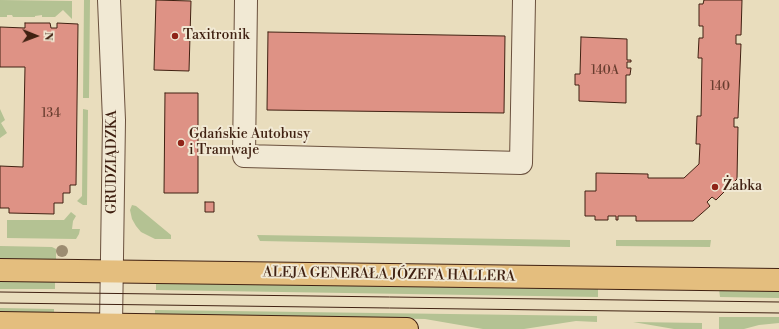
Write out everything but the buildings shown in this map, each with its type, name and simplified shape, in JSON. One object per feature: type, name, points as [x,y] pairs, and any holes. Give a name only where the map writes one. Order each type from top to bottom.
[{"type":"main road","name":"ALEJA GENERAŁA JÓZEFA HALLERA","points":[[0,270],[779,280]]},
{"type":"main road","points":[[0,324],[75,327],[111,325],[407,329]]},
{"type":"street","name":"GRUDZIĄDZKA","points":[[109,0],[114,120],[111,325]]},
{"type":"street","points":[[246,0],[244,156],[521,162],[524,0]]},
{"type":"green space","points":[[0,0],[72,1],[72,19],[63,10],[55,17],[42,17],[42,15],[35,17],[13,17],[12,15],[7,15],[7,17],[0,17]]},
{"type":"green space","points":[[84,0],[90,0],[89,98],[83,98]]},
{"type":"green space","points":[[0,109],[5,120],[1,123],[7,133],[0,138]]},
{"type":"green space","points":[[83,109],[88,110],[87,205],[83,205],[77,201],[82,196]]},
{"type":"green space","points":[[132,205],[136,206],[171,235],[171,239],[155,239],[141,232],[132,219],[130,210]]},
{"type":"green space","points":[[71,212],[76,216],[73,221],[72,229],[80,229],[76,239],[7,238],[7,220],[64,220]]},
{"type":"green space","points":[[257,235],[570,240],[570,247],[260,241]]},
{"type":"green space","points":[[616,240],[711,240],[710,247],[616,246]]},
{"type":"green space","points":[[0,246],[52,247],[56,249],[56,260],[0,259]]},
{"type":"green space","points":[[0,280],[55,280],[55,289],[0,289]]},
{"type":"green space","points":[[156,282],[598,288],[598,297],[156,290]]},
{"type":"green space","points":[[719,289],[779,290],[779,298],[720,297]]},
{"type":"green space","points":[[0,308],[54,309],[54,314],[0,313]]},
{"type":"green space","points":[[155,310],[597,316],[597,322],[576,321],[524,329],[483,329],[425,319],[155,315]]},
{"type":"green space","points":[[719,317],[779,317],[779,323],[759,325],[744,329],[719,329]]},
{"type":"green space","points":[[633,322],[702,323],[702,329],[674,329]]},
{"type":"tram line","points":[[0,292],[779,302]]},
{"type":"tram line","points":[[0,303],[779,313]]},
{"type":"place","name":"Taxitronik","points":[[175,36]]},
{"type":"place","name":"Gdańskie Autobusy i Tramwaje","points":[[181,143]]},
{"type":"place","name":"Żabka","points":[[715,187]]}]
